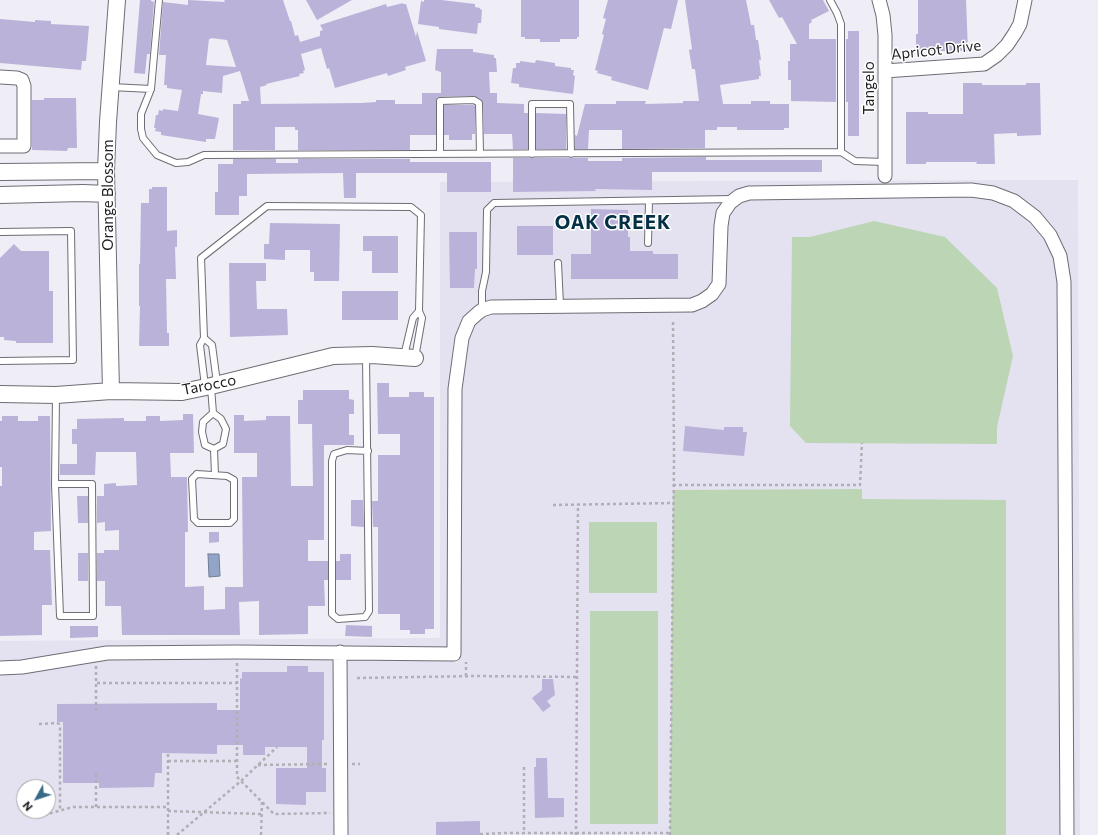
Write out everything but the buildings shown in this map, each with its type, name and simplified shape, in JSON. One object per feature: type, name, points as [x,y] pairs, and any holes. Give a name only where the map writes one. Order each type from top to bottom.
[{"type":"street","name":"Orange Blossom","points":[[111,391],[106,171],[110,87],[117,0]]},
{"type":"street","name":"Tangelo","points":[[879,0],[883,15],[885,71],[885,176]]},
{"type":"street","name":"Apricot Drive","points":[[885,71],[984,64],[997,55],[1007,45],[1015,33],[1020,24],[1025,0]]},
{"type":"street","points":[[0,77],[17,78],[22,80],[24,86],[24,146],[0,146]]},
{"type":"street","points":[[0,172],[106,171]]},
{"type":"street","points":[[0,668],[22,667],[96,654],[340,652],[454,654],[455,389],[462,338],[469,321],[482,310],[491,307],[560,305],[692,305],[702,301],[712,294],[719,284],[721,226],[723,213],[734,199],[749,193],[971,190],[993,193],[1014,202],[1036,217],[1050,235],[1060,256],[1064,282],[1068,835]]},
{"type":"street","points":[[0,195],[84,193],[107,194]]},
{"type":"street","name":"Tarocco","points":[[0,394],[56,395],[111,391],[182,392],[333,356],[366,355],[409,358]]},
{"type":"street","points":[[340,652],[341,835]]},
{"type":"lane","points":[[159,0],[151,89],[141,114],[141,129],[143,138],[157,155],[176,163],[188,162],[204,155],[841,152],[855,161],[885,162]]},
{"type":"lane","points":[[830,0],[841,24],[841,152]]},
{"type":"lane","points":[[110,87],[151,89]]},
{"type":"lane","points":[[440,154],[440,101],[474,100],[479,103],[480,154]]},
{"type":"lane","points":[[532,154],[532,104],[570,104],[571,154]]},
{"type":"lane","points":[[482,310],[482,291],[486,272],[487,210],[494,203],[734,199]]},
{"type":"lane","points":[[648,243],[650,201]]},
{"type":"lane","points":[[211,386],[200,345],[204,338],[201,258],[267,206],[411,207],[421,215],[419,311],[422,318],[409,358]]},
{"type":"lane","points":[[0,232],[71,232],[73,360],[0,361]]},
{"type":"lane","points":[[558,263],[560,305]]},
{"type":"lane","points":[[409,358],[413,318],[419,311]]},
{"type":"lane","points":[[204,338],[212,345],[211,386],[213,413],[221,420],[226,429],[223,444],[214,449]]},
{"type":"lane","points":[[366,355],[368,450],[369,611],[365,617],[338,618],[332,614],[332,461],[334,454],[347,450],[368,450]]},
{"type":"lane","points":[[55,484],[92,484],[93,616],[60,616],[55,484],[56,395]]},
{"type":"lane","points":[[213,413],[203,422],[202,432],[205,445],[214,449]]},
{"type":"lane","points":[[214,449],[215,475]]},
{"type":"lane","points":[[197,474],[215,475],[227,476],[234,480],[234,519],[230,523],[198,523],[194,519],[192,479],[197,474]]},
{"type":"path","points":[[480,834],[507,834],[524,832],[576,834],[670,834],[673,321]]},
{"type":"path","points":[[673,485],[860,485],[862,443]]},
{"type":"path","points":[[553,505],[673,503]]},
{"type":"path","points":[[576,834],[578,504]]},
{"type":"path","points":[[237,652],[237,777],[274,814],[341,813]]},
{"type":"path","points":[[96,654],[96,711]]},
{"type":"path","points":[[466,662],[466,676]]},
{"type":"path","points":[[357,678],[466,676],[577,677]]},
{"type":"path","points":[[96,683],[237,683]]},
{"type":"path","points":[[39,724],[57,723],[60,727],[60,811]]},
{"type":"path","points":[[177,835],[241,782],[277,747]]},
{"type":"path","points":[[168,754],[168,835]]},
{"type":"path","points":[[168,761],[236,761]]},
{"type":"path","points":[[258,765],[360,764]]},
{"type":"path","points":[[524,767],[524,832]]},
{"type":"path","points":[[96,773],[96,807]]},
{"type":"path","points":[[261,835],[262,802]]},
{"type":"path","points":[[56,812],[73,807],[168,807]]},
{"type":"path","points":[[168,811],[261,814]]},
{"type":"shaded area","points":[[1078,180],[1080,835],[0,835],[0,641],[440,638],[440,182]]},
{"type":"green space","points":[[874,221],[945,237],[997,288],[1013,356],[997,427],[997,444],[806,443],[790,426],[792,237],[810,237]]},
{"type":"green space","points":[[862,489],[862,499],[1006,500],[1006,835],[670,835],[673,490]]},
{"type":"green space","points":[[589,522],[657,522],[657,593],[589,593]]},
{"type":"green space","points":[[590,611],[658,611],[658,824],[590,824]]},
{"type":"water","points":[[208,554],[219,554],[220,576],[209,577]]},
{"type":"district","name":"OAK CREEK","points":[[613,223]]}]
